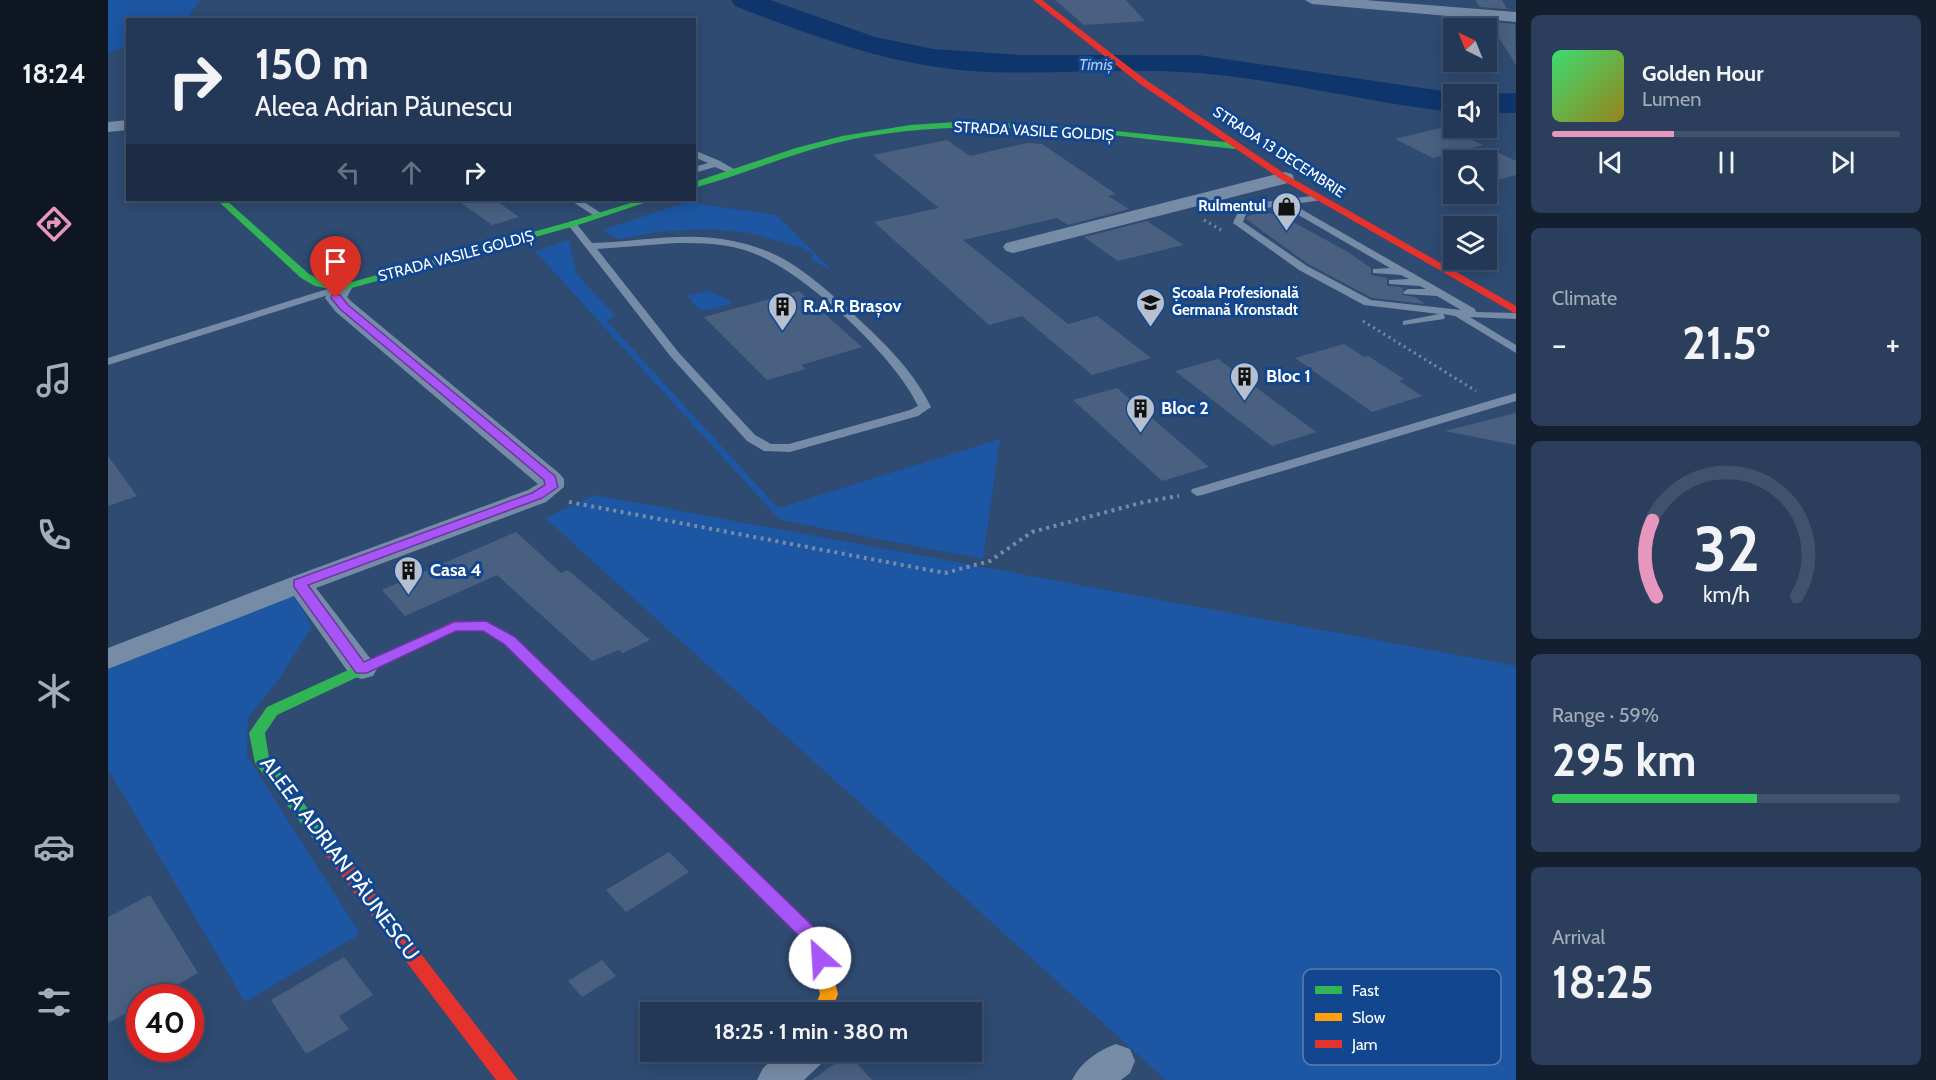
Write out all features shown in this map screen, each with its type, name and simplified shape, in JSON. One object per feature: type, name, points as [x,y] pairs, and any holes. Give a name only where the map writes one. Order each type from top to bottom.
[{"type":"street","name":"STRADA 13 DECEMBRIE","points":[[1037,0],[1143,82],[1286,178],[1516,311]]},
{"type":"street","points":[[1312,0],[1516,18]]},
{"type":"street","points":[[108,127],[126,125]]},
{"type":"street","name":"STRADA VASILE GOLDIȘ","points":[[696,184],[822,144],[864,134],[915,128],[1011,127],[1237,146]]},
{"type":"street","points":[[1013,247],[1286,178]]},
{"type":"street","points":[[108,659],[299,584],[537,496],[551,487],[551,479],[344,307],[336,298],[341,288],[319,284],[305,276],[222,201]]},
{"type":"street","name":"STRADA VASILE GOLDIȘ","points":[[341,288],[572,224],[645,201]]},
{"type":"street","points":[[299,584],[362,669]]},
{"type":"street","name":"ALEEA ADRIAN PĂUNESCU","points":[[508,1080],[261,759],[256,733],[272,711],[454,626],[486,626],[510,640],[816,941],[829,994],[826,1002]]},
{"type":"street","points":[[777,1080],[796,1062]]},
{"type":"lane","points":[[696,154],[734,172]]},
{"type":"lane","points":[[696,169],[717,163]]},
{"type":"lane","points":[[1260,183],[1268,204]]},
{"type":"lane","points":[[1298,257],[1270,246],[1239,223],[1242,212],[1268,204],[1319,198]]},
{"type":"lane","points":[[576,201],[599,215]]},
{"type":"lane","points":[[1268,204],[1298,211],[1363,256]]},
{"type":"lane","points":[[572,224],[615,281],[704,388],[751,438],[768,448],[790,448],[925,408],[909,378],[880,345],[798,270],[771,255],[743,246],[710,241],[677,240],[625,246],[590,246]]},
{"type":"lane","points":[[1344,250],[1383,261],[1478,315]]},
{"type":"lane","points":[[1284,252],[1303,268],[1379,305],[1478,315],[1516,316]]},
{"type":"lane","points":[[1377,271],[1402,272]]},
{"type":"lane","points":[[1393,282],[1421,283]]},
{"type":"lane","points":[[1338,284],[1356,290]]},
{"type":"lane","points":[[108,362],[341,288]]},
{"type":"lane","points":[[1408,292],[1438,293]]},
{"type":"lane","points":[[1407,323],[1429,317],[1478,315]]},
{"type":"lane","points":[[1459,316],[1516,350]]},
{"type":"lane","points":[[1197,492],[1516,397]]},
{"type":"path","points":[[1355,316],[1495,403]]},
{"type":"path","points":[[537,496],[945,573],[990,561],[1032,532],[1144,502],[1197,492]]},
{"type":"shaded area","points":[[108,0],[200,0],[188,18],[126,18],[126,47],[108,52]]},
{"type":"shaded area","points":[[686,202],[776,215],[833,271],[810,259],[814,255],[802,248],[751,233],[704,229],[658,232],[618,239],[603,230]]},
{"type":"shaded area","points":[[569,240],[576,273],[616,317],[606,320],[778,508],[1000,439],[983,559],[780,520],[535,251]]},
{"type":"shaded area","points":[[707,291],[730,300],[730,304],[702,311],[687,296]]},
{"type":"shaded area","points":[[595,495],[1516,666],[1516,1080],[1166,1080],[545,518]]},
{"type":"shaded area","points":[[293,593],[312,627],[279,679],[248,718],[247,756],[360,934],[245,1002],[108,769],[108,669]]},
{"type":"building","points":[[1055,0],[1126,0],[1145,21],[1084,25]]},
{"type":"building","points":[[1475,0],[1502,0],[1507,9],[1480,7]]},
{"type":"building","points":[[1497,23],[1515,24],[1516,65],[1497,35]]},
{"type":"building","points":[[1443,127],[1443,138],[1468,138],[1483,145],[1464,150],[1443,150],[1443,155],[1433,158],[1395,139]]},
{"type":"building","points":[[947,140],[970,156],[1027,143],[1042,144],[1116,194],[1108,196],[1129,209],[1068,225],[1057,218],[963,240],[1068,324],[1097,316],[1151,358],[1092,375],[1022,316],[989,325],[874,222],[939,208],[873,155]]},
{"type":"building","points":[[1497,152],[1516,161],[1516,175],[1497,180]]},
{"type":"building","points":[[458,201],[496,201],[519,217],[492,225]]},
{"type":"building","points":[[1262,212],[1282,216],[1348,252],[1371,268],[1371,275],[1387,278],[1387,286],[1400,287],[1403,289],[1402,295],[1415,297],[1425,304],[1372,298],[1308,264],[1246,219],[1248,216]]},
{"type":"building","points":[[1147,221],[1183,245],[1118,261],[1084,237]]},
{"type":"building","name":"R.A.R Brașov","points":[[799,291],[862,347],[801,365],[806,369],[767,380],[704,317]]},
{"type":"building","points":[[1344,344],[1404,379],[1399,381],[1422,396],[1372,412],[1295,358]]},
{"type":"building","name":"Bloc 1","points":[[1218,359],[1316,432],[1272,446],[1175,371]]},
{"type":"building","name":"Bloc 2","points":[[1117,388],[1209,467],[1162,481],[1073,400]]},
{"type":"building","points":[[1516,413],[1516,445],[1445,431]]},
{"type":"building","points":[[108,456],[137,496],[108,506]]},
{"type":"building","points":[[516,532],[561,573],[568,570],[650,640],[623,653],[619,650],[592,661],[497,575],[405,616],[382,590]]},
{"type":"building","points":[[669,852],[689,872],[626,912],[606,890]]},
{"type":"building","points":[[150,895],[198,973],[179,984],[126,984],[126,1013],[108,1023],[108,917]]},
{"type":"building","points":[[344,957],[373,995],[339,1016],[349,1029],[306,1054],[271,1000]]},
{"type":"building","points":[[602,960],[616,976],[582,997],[568,981]]},
{"type":"building","points":[[837,1062],[855,1062],[872,1080],[812,1080]]},
{"type":"waterway","name":"Timiș","points":[[745,0],[864,43],[933,58],[1021,64],[1154,62],[1198,64],[1262,72],[1390,95],[1443,101]]},
{"type":"waterway","name":"Timiș","points":[[1497,103],[1516,103]]},
{"type":"traffic: fast","points":[[696,184],[821,144],[864,134],[910,128],[956,125],[1050,127],[1235,146]]},
{"type":"traffic: fast","points":[[222,201],[305,276],[319,284],[341,288],[572,224],[645,201]]},
{"type":"traffic: fast","points":[[323,839],[261,759],[257,733],[272,711],[414,645]]},
{"type":"traffic: slow","points":[[651,779],[816,941],[829,994],[826,1002]]},
{"type":"traffic: jam","points":[[1037,0],[1143,82],[1285,178],[1516,311]]},
{"type":"traffic: jam","points":[[414,645],[454,626],[486,626],[510,640],[651,779]]},
{"type":"traffic: jam","points":[[323,839],[508,1080]]},
{"type":"place","name":"Rulmentul","points":[[1287,232]]},
{"type":"place","name":"Școala Profesională Germană Kronstadt","points":[[1151,328]]},
{"type":"place","name":"R.A.R Brașov","points":[[782,332]]},
{"type":"place","name":"Bloc 1","points":[[1245,402]]},
{"type":"place","name":"Bloc 2","points":[[1140,434]]},
{"type":"place","name":"Casa 4","points":[[409,596]]},
{"type":"route","points":[[336,298],[551,479],[551,487],[537,496],[299,584],[362,669],[454,626],[486,626],[510,640],[816,941],[820,958]]}]
